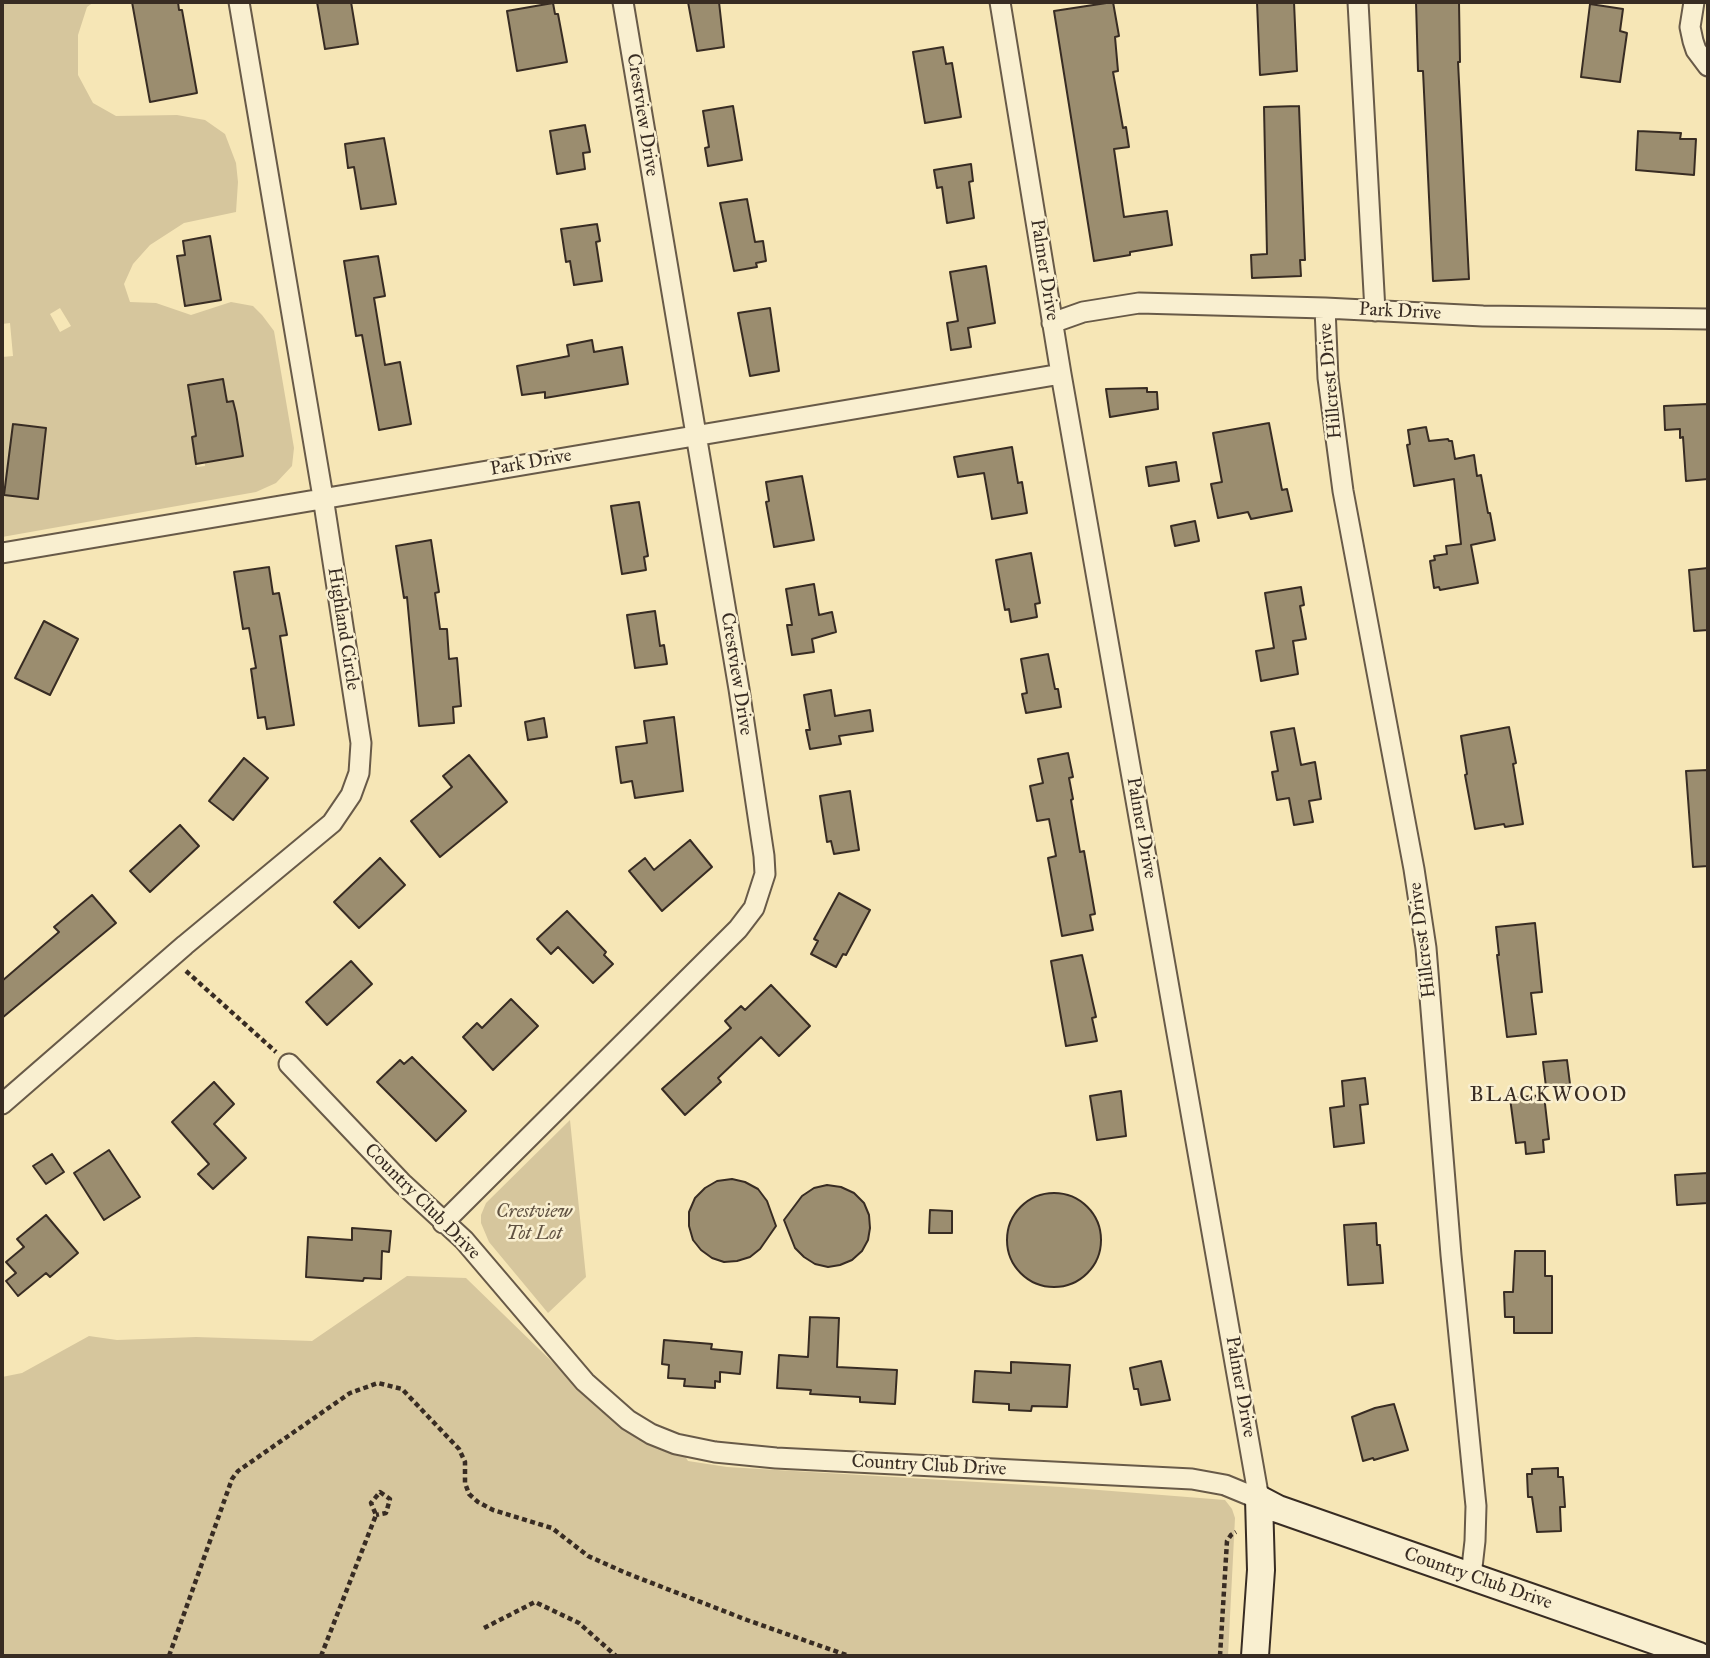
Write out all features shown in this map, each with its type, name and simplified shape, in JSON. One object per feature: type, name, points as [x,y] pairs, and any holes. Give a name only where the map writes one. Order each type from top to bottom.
[{"type":"street","name":"Highland Circle","points":[[2,1104],[332,822],[351,795],[360,763],[361,743],[323,497],[239,2]]},
{"type":"street","name":"Crestview Drive","points":[[443,1223],[750,916],[758,900],[765,874],[696,435],[623,2]]},
{"type":"street","name":"Palmer Drive","points":[[1000,2],[1052,323],[1259,1499],[1261,1558],[1255,1656]]},
{"type":"street","points":[[1358,2],[1375,311]]},
{"type":"street","points":[[1694,2],[1690,27],[1693,41],[1708,66]]},
{"type":"street","name":"Park Drive","points":[[1052,323],[1083,312],[1139,303],[1483,316],[1708,319]]},
{"type":"street","name":"Hillcrest Drive","points":[[1325,308],[1328,378],[1343,491],[1415,869],[1426,948],[1451,1255],[1476,1506],[1471,1576]]},
{"type":"street","name":"Park Drive","points":[[2,553],[1061,374]]},
{"type":"street","name":"Country Club Drive","points":[[289,1064],[402,1183],[464,1240],[552,1346],[607,1403],[639,1427],[676,1444],[715,1452],[776,1458],[1192,1479],[1225,1485],[1278,1509],[1699,1656]]},
{"type":"path","points":[[171,957],[289,1064]]},
{"type":"path","points":[[169,1656],[232,1479],[238,1471],[350,1393],[378,1383],[402,1389],[459,1449],[465,1462],[465,1483],[469,1494],[478,1502],[493,1510],[552,1528],[588,1556],[626,1573],[849,1656]]},
{"type":"path","points":[[321,1656],[376,1515],[371,1503],[380,1492],[390,1499],[386,1513],[376,1515]]},
{"type":"path","points":[[1220,1656],[1227,1541]]},
{"type":"path","points":[[484,1628],[535,1602],[579,1623],[616,1656]]},
{"type":"green space","points":[[2,2],[94,2],[87,7],[78,35],[78,75],[93,103],[116,116],[177,115],[205,120],[225,134],[236,163],[236,212],[184,223],[150,245],[133,264],[124,284],[130,302],[156,303],[191,315],[231,302],[253,306],[262,315],[274,331],[294,448],[292,466],[276,483],[256,492],[2,537],[2,357],[13,356],[10,323],[2,324]],"holes":[[[60,308],[71,326],[60,332],[50,314]],[[223,379],[227,402],[236,413],[243,456],[205,462],[205,466],[197,467],[192,437],[196,436],[188,385]]]},
{"type":"green space","name":"Crestview Tot Lot","points":[[570,1120],[586,1277],[548,1313],[489,1242],[481,1223],[481,1215],[486,1203]]},
{"type":"green space","points":[[407,1276],[466,1278],[575,1384],[624,1426],[685,1456],[688,1461],[727,1467],[1061,1487],[1225,1500],[1235,1518],[1228,1656],[2,1656],[2,1377],[22,1373],[89,1336],[117,1340],[196,1337],[312,1341]]},
{"type":"building","points":[[132,2],[178,2],[179,10],[182,10],[197,93],[150,102]]},
{"type":"building","points":[[317,2],[351,2],[358,44],[325,49]]},
{"type":"building","points":[[688,2],[719,2],[724,47],[697,51]]},
{"type":"building","points":[[1113,2],[1119,36],[1115,37],[1118,71],[1113,72],[1129,147],[1114,149],[1124,217],[1167,211],[1172,245],[1094,261],[1054,11]]},
{"type":"building","points":[[1257,2],[1294,2],[1297,71],[1260,75]]},
{"type":"building","points":[[1416,2],[1459,2],[1458,62],[1469,279],[1433,281],[1423,71],[1418,71]]},
{"type":"building","points":[[553,3],[555,14],[558,14],[567,62],[517,71],[507,11]]},
{"type":"building","points":[[1590,4],[1623,9],[1620,31],[1627,33],[1620,82],[1581,77]]},
{"type":"building","points":[[943,47],[946,64],[952,63],[961,117],[925,123],[913,52]]},
{"type":"building","points":[[733,106],[742,160],[708,166],[705,148],[709,147],[703,111]]},
{"type":"building","points":[[1299,106],[1305,260],[1300,260],[1301,276],[1252,278],[1251,255],[1267,254],[1264,107]]},
{"type":"building","points":[[585,125],[590,152],[583,153],[585,169],[557,174],[550,131]]},
{"type":"building","points":[[1638,131],[1681,133],[1680,139],[1696,139],[1694,175],[1636,170]]},
{"type":"building","points":[[384,138],[396,204],[361,209],[354,167],[348,168],[345,144]]},
{"type":"building","points":[[971,164],[973,181],[969,182],[974,218],[947,223],[942,187],[937,188],[934,170]]},
{"type":"building","points":[[747,199],[755,242],[763,241],[766,261],[756,263],[757,267],[734,271],[720,203]]},
{"type":"building","points":[[597,224],[600,241],[596,242],[602,281],[574,285],[570,261],[566,262],[561,229]]},
{"type":"building","points":[[210,236],[221,300],[185,306],[177,256],[185,255],[183,241]]},
{"type":"building","points":[[378,256],[385,296],[374,298],[385,365],[400,362],[411,424],[379,430],[362,335],[356,336],[344,261]]},
{"type":"building","points":[[986,266],[995,323],[968,328],[971,347],[951,350],[947,323],[958,321],[950,272]]},
{"type":"building","points":[[770,308],[779,371],[750,376],[738,313]]},
{"type":"building","points":[[592,340],[594,352],[622,347],[628,384],[545,398],[545,392],[522,395],[517,366],[569,356],[567,345]]},
{"type":"building","points":[[223,379],[227,402],[233,401],[243,456],[196,464],[192,437],[196,436],[188,385]]},
{"type":"building","points":[[1147,388],[1147,392],[1157,392],[1158,409],[1110,417],[1106,389]]},
{"type":"building","points":[[1708,404],[1708,479],[1686,481],[1683,437],[1680,438],[1680,429],[1665,430],[1664,406]]},
{"type":"building","points":[[1269,423],[1282,490],[1287,489],[1292,511],[1251,519],[1248,512],[1218,518],[1211,484],[1222,482],[1213,433]]},
{"type":"building","points":[[13,424],[46,428],[38,499],[4,495]]},
{"type":"building","points":[[1426,427],[1429,441],[1452,441],[1455,459],[1474,455],[1477,476],[1481,475],[1495,540],[1471,545],[1478,583],[1440,590],[1439,587],[1434,588],[1430,561],[1435,560],[1434,556],[1447,554],[1446,546],[1461,544],[1454,479],[1414,486],[1407,445],[1410,444],[1408,430]]},
{"type":"building","points":[[1012,447],[1018,483],[1022,482],[1027,513],[992,519],[984,473],[958,477],[954,457]]},
{"type":"building","points":[[1176,462],[1179,481],[1149,486],[1146,467]]},
{"type":"building","points":[[802,476],[814,540],[774,547],[766,502],[769,501],[766,482]]},
{"type":"building","points":[[639,502],[648,556],[644,557],[646,570],[622,574],[611,506]]},
{"type":"building","points":[[1195,521],[1199,541],[1175,546],[1171,526]]},
{"type":"building","points":[[431,540],[439,592],[435,593],[440,629],[447,629],[449,659],[457,658],[461,706],[453,707],[454,723],[419,726],[407,597],[404,598],[396,546]]},
{"type":"building","points":[[1031,553],[1040,603],[1035,604],[1037,617],[1011,622],[1009,609],[1005,610],[996,560]]},
{"type":"building","points":[[269,567],[273,594],[279,593],[287,635],[280,636],[294,725],[267,729],[265,717],[258,718],[251,669],[256,668],[249,628],[243,629],[234,572]]},
{"type":"building","points":[[1708,568],[1708,630],[1694,631],[1689,570]]},
{"type":"building","points":[[814,584],[819,615],[832,612],[836,632],[812,639],[814,652],[792,655],[787,625],[792,625],[786,589]]},
{"type":"building","points":[[1301,587],[1304,605],[1300,606],[1306,639],[1293,641],[1298,674],[1261,681],[1256,651],[1274,648],[1265,593]]},
{"type":"building","points":[[655,611],[660,646],[664,645],[667,664],[635,668],[627,615]]},
{"type":"building","points":[[44,621],[78,639],[50,695],[15,678]]},
{"type":"building","points":[[1048,654],[1061,707],[1026,713],[1022,694],[1027,693],[1021,659]]},
{"type":"building","points":[[831,690],[835,716],[870,710],[873,731],[839,736],[841,744],[810,749],[804,695]]},
{"type":"building","points":[[674,717],[683,791],[635,798],[632,781],[621,783],[616,747],[647,743],[644,721]]},
{"type":"building","points":[[544,718],[547,737],[528,740],[525,722]]},
{"type":"building","points":[[1509,727],[1523,824],[1475,829],[1461,736]]},
{"type":"building","points":[[1294,728],[1301,765],[1315,762],[1321,799],[1309,801],[1313,822],[1294,825],[1289,798],[1277,800],[1272,772],[1278,771],[1271,732]]},
{"type":"building","points":[[1068,753],[1073,777],[1069,778],[1071,800],[1080,852],[1084,851],[1095,914],[1090,915],[1093,930],[1062,936],[1048,858],[1056,856],[1049,819],[1037,821],[1030,786],[1043,783],[1038,759]]},
{"type":"building","points":[[469,755],[507,802],[440,857],[411,821],[452,787],[443,776]]},
{"type":"building","points":[[244,758],[268,778],[233,820],[209,801]]},
{"type":"building","points":[[1708,770],[1708,866],[1693,867],[1686,771]]},
{"type":"building","points":[[850,791],[859,850],[834,854],[831,841],[827,842],[820,796]]},
{"type":"building","points":[[180,825],[199,846],[150,892],[130,871]]},
{"type":"building","points":[[690,840],[712,867],[662,911],[629,871],[645,858],[654,870]]},
{"type":"building","points":[[380,858],[405,885],[359,928],[334,902]]},
{"type":"building","points":[[839,893],[870,910],[846,955],[843,954],[836,967],[811,954],[818,941],[814,939]]},
{"type":"building","points":[[92,895],[116,923],[2,1018],[2,981],[59,932],[54,927]]},
{"type":"building","points":[[567,911],[606,952],[604,955],[613,964],[593,983],[558,947],[551,954],[537,939]]},
{"type":"building","points":[[1535,923],[1542,992],[1531,993],[1536,1034],[1507,1037],[1496,927]]},
{"type":"building","points":[[1082,955],[1096,1017],[1092,1018],[1097,1041],[1066,1046],[1051,961]]},
{"type":"building","points":[[351,961],[372,984],[327,1025],[306,1002]]},
{"type":"building","points":[[771,985],[810,1026],[779,1056],[761,1037],[718,1078],[721,1082],[685,1115],[662,1089],[731,1028],[725,1021],[741,1006],[745,1010]]},
{"type":"building","points":[[511,999],[538,1026],[493,1070],[463,1037],[477,1023],[482,1028]]},
{"type":"building","points":[[412,1057],[466,1111],[436,1141],[377,1082],[400,1060],[404,1064]]},
{"type":"building","points":[[1567,1060],[1570,1084],[1546,1087],[1543,1062]]},
{"type":"building","points":[[1365,1078],[1368,1104],[1360,1105],[1364,1143],[1334,1147],[1330,1108],[1344,1106],[1342,1081]]},
{"type":"building","points":[[214,1082],[234,1104],[214,1124],[246,1158],[213,1189],[198,1174],[209,1164],[172,1122]]},
{"type":"building","points":[[1121,1091],[1126,1136],[1097,1140],[1090,1096]]},
{"type":"building","points":[[1544,1095],[1549,1139],[1543,1140],[1544,1152],[1526,1154],[1525,1142],[1516,1143],[1510,1098]]},
{"type":"building","points":[[109,1150],[140,1197],[104,1220],[74,1173]]},
{"type":"building","points":[[52,1154],[64,1172],[46,1184],[33,1166]]},
{"type":"building","points":[[1708,1173],[1708,1203],[1677,1205],[1675,1175]]},
{"type":"building","points":[[732,1179],[758,1189],[767,1201],[776,1226],[760,1249],[750,1257],[724,1262],[712,1258],[693,1240],[689,1212],[695,1198],[705,1188],[717,1181]]},
{"type":"building","points":[[827,1185],[854,1193],[864,1203],[870,1228],[862,1251],[852,1260],[828,1267],[815,1264],[795,1248],[784,1220],[802,1196],[814,1188]]},
{"type":"building","points":[[1054,1193],[1072,1197],[1087,1207],[1097,1222],[1101,1240],[1097,1258],[1087,1273],[1072,1283],[1054,1287],[1036,1283],[1021,1273],[1011,1258],[1007,1240],[1011,1222],[1021,1207],[1036,1197]]},
{"type":"building","points":[[930,1210],[952,1211],[952,1233],[929,1233]]},
{"type":"building","points":[[46,1215],[78,1253],[50,1277],[46,1273],[18,1296],[6,1281],[16,1273],[6,1262],[24,1247],[17,1239]]},
{"type":"building","points":[[1376,1223],[1383,1283],[1348,1285],[1344,1225]]},
{"type":"building","points":[[352,1228],[391,1231],[389,1252],[382,1251],[381,1279],[364,1278],[363,1281],[306,1277],[308,1237],[352,1240]]},
{"type":"building","points":[[1515,1251],[1545,1251],[1545,1276],[1552,1276],[1552,1333],[1514,1333],[1514,1317],[1505,1317],[1504,1292],[1513,1292]]},
{"type":"building","points":[[810,1317],[839,1318],[837,1367],[897,1370],[895,1404],[860,1402],[860,1397],[810,1394],[811,1390],[777,1388],[779,1355],[808,1357]]},
{"type":"building","points":[[664,1340],[712,1344],[711,1349],[742,1352],[740,1374],[720,1372],[720,1382],[715,1381],[715,1388],[684,1386],[685,1379],[668,1378],[669,1365],[662,1364]]},
{"type":"building","points":[[1161,1361],[1170,1400],[1141,1405],[1138,1389],[1134,1389],[1130,1368]]},
{"type":"building","points":[[1011,1362],[1070,1365],[1067,1407],[1032,1406],[1031,1411],[1009,1410],[1009,1404],[973,1402],[975,1371],[1011,1373]]},
{"type":"building","points":[[1394,1404],[1408,1450],[1363,1461],[1352,1417]]},
{"type":"building","points":[[1558,1468],[1558,1477],[1563,1477],[1565,1507],[1560,1507],[1561,1531],[1537,1532],[1532,1497],[1528,1497],[1527,1474],[1532,1474],[1532,1469]]},
{"type":"district","name":"BLACKWOOD","points":[[1549,1096]]}]
